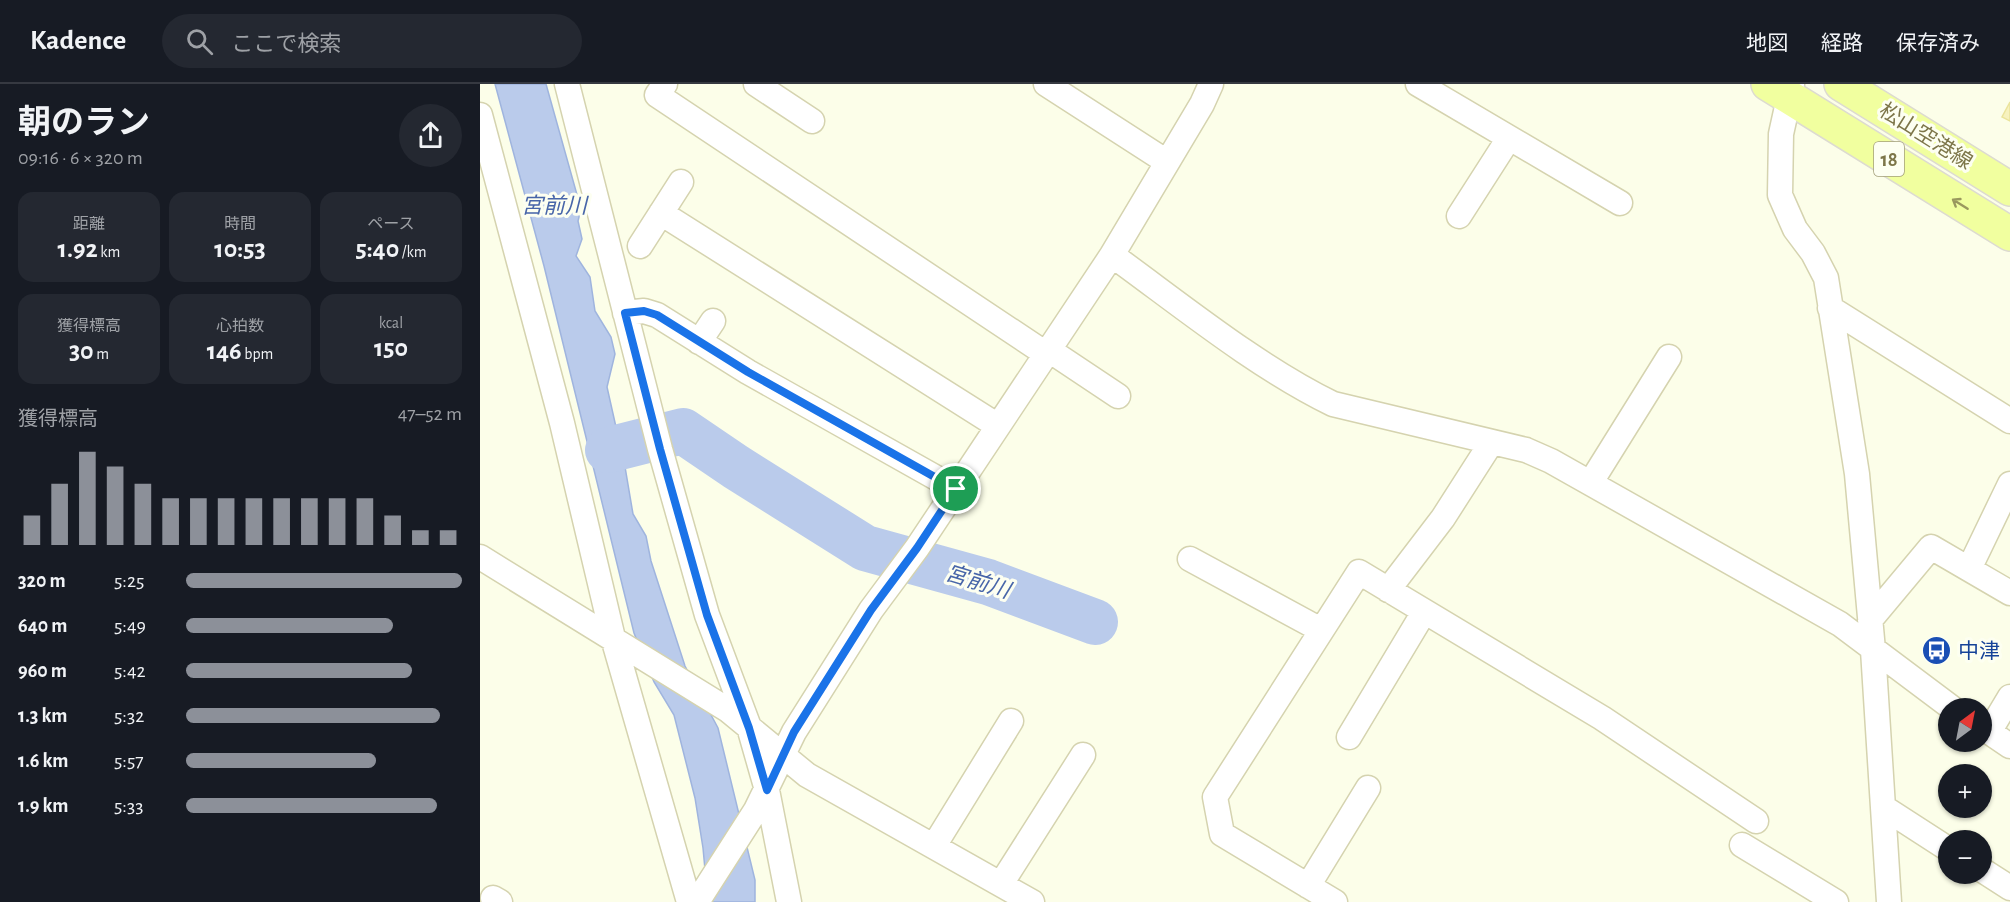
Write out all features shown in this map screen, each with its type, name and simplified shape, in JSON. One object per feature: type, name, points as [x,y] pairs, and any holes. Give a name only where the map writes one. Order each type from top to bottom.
[{"type":"main road","name":"松山空港線","points":[[1841,84],[2010,189]]},
{"type":"main road","name":"松山空港線","points":[[1783,88],[2010,234]]},
{"type":"street","points":[[567,84],[657,438],[707,615],[749,728],[761,800],[789,902]]},
{"type":"street","points":[[665,84],[657,95],[1118,396]]},
{"type":"street","points":[[756,84],[812,121]]},
{"type":"street","points":[[1046,84],[1167,162]]},
{"type":"street","points":[[697,899],[761,800],[794,732],[871,610],[917,548],[1112,255],[1202,104],[1211,84]]},
{"type":"street","points":[[1418,84],[1620,203]]},
{"type":"street","points":[[1783,88],[1780,195],[1795,228],[1813,253],[1826,278],[1857,474],[1873,650],[1889,902]]},
{"type":"street","points":[[480,115],[621,643],[697,899]]},
{"type":"street","points":[[1459,216],[1509,138]]},
{"type":"street","points":[[640,246],[681,182]]},
{"type":"street","points":[[661,213],[998,426]]},
{"type":"street","points":[[1112,255],[1257,358],[1311,393],[1333,404],[1526,450],[1591,482],[1840,624],[1938,698]]},
{"type":"street","points":[[1830,308],[2010,421]]},
{"type":"street","points":[[625,313],[644,311],[657,315],[748,372],[956,489]]},
{"type":"street","points":[[699,342],[713,321]]},
{"type":"street","points":[[1591,482],[1669,357]]},
{"type":"street","points":[[1388,590],[1443,518],[1491,443]]},
{"type":"street","points":[[1969,569],[2010,484]]},
{"type":"street","points":[[1870,620],[1931,547],[2010,592]]},
{"type":"street","points":[[480,557],[728,710],[807,775],[1032,902]]},
{"type":"street","points":[[1190,559],[1321,630]]},
{"type":"street","points":[[1335,902],[1222,834],[1215,797],[1359,572],[1602,718],[1756,821]]},
{"type":"street","points":[[1349,737],[1424,612]]},
{"type":"street","points":[[1992,721],[2010,697]]},
{"type":"street","points":[[934,846],[1011,721]]},
{"type":"street","points":[[1992,734],[2010,746]]},
{"type":"street","points":[[1001,884],[1083,755]]},
{"type":"street","points":[[1308,886],[1368,788]]},
{"type":"street","points":[[1883,807],[1938,843]]},
{"type":"street","points":[[1742,845],[1836,902]]},
{"type":"street","points":[[1992,876],[2010,888]]},
{"type":"water","name":"宮前川","points":[[495,84],[546,84],[581,209],[578,221],[582,239],[576,256],[590,277],[595,311],[611,337],[615,354],[607,387],[618,436],[639,428],[642,450],[624,461],[633,514],[646,536],[651,561],[685,666],[718,728],[755,880],[755,902],[708,902],[695,798],[674,715],[654,682],[634,633],[544,266]]},
{"type":"building","points":[[2010,102],[2010,121],[2002,117]]},
{"type":"waterway","name":"宮前川","points":[[608,450],[683,431],[865,548],[988,582],[1095,622]]},
{"type":"place","name":"中津","points":[[1937,651]]},
{"type":"route","points":[[644,311],[657,315],[748,372],[956,489],[917,548],[871,610],[794,732],[767,790],[749,728],[707,615],[660,449],[625,313],[644,311]]}]
